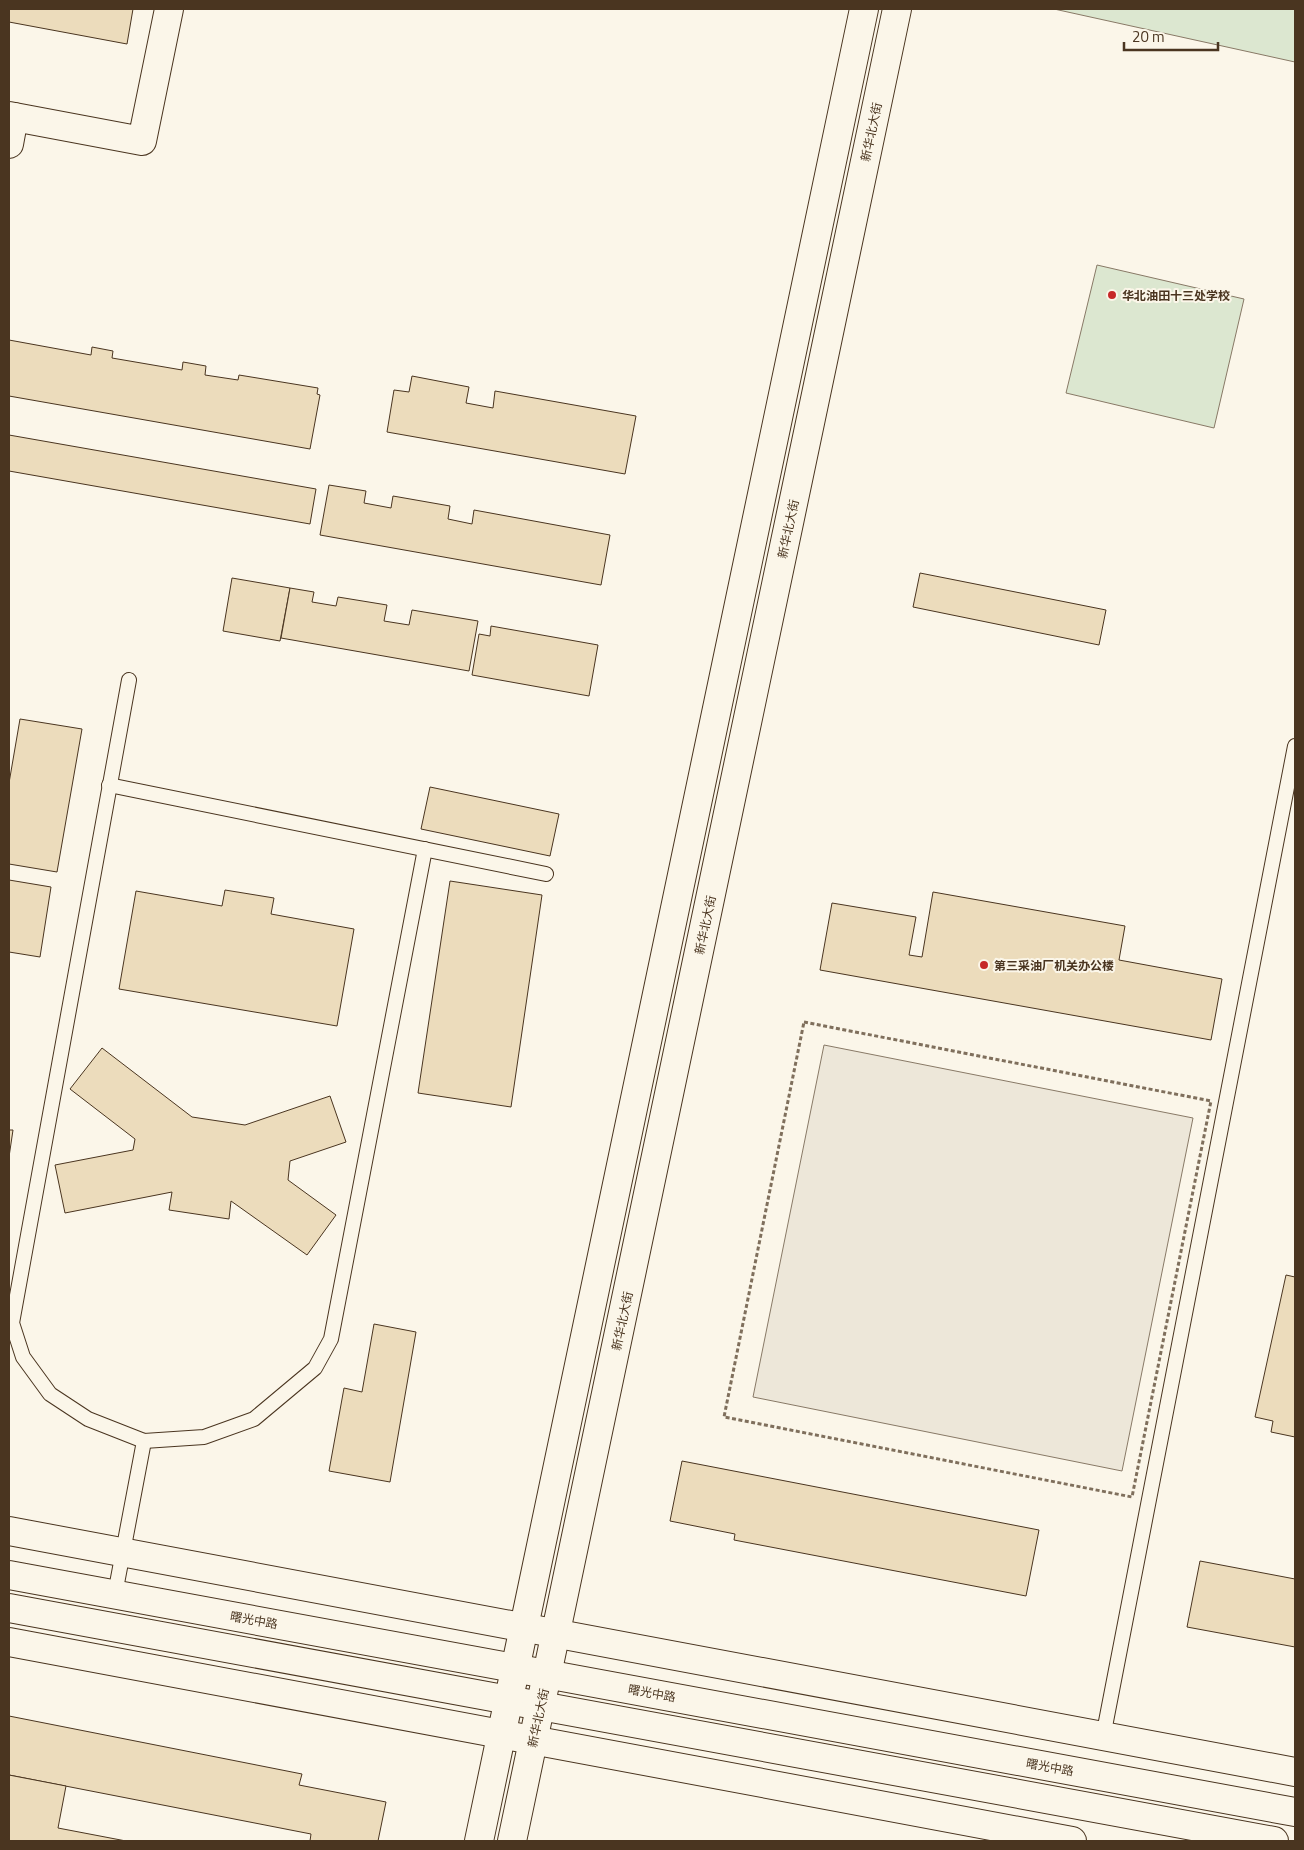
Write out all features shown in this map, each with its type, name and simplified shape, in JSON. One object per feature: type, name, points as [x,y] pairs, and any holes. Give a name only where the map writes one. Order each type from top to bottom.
[{"type":"main road","points":[[9,144],[11,116],[142,141],[169,9]]},
{"type":"main road","points":[[479,1841],[864,9]]},
{"type":"main road","name":"新华北大街","points":[[512,1841],[897,9]]},
{"type":"main road","points":[[9,1531],[1295,1772]]},
{"type":"main road","name":"曙光中路","points":[[9,1575],[1295,1812]]},
{"type":"main road","points":[[9,1608],[1274,1841]]},
{"type":"main road","points":[[9,1642],[1072,1841]]},
{"type":"lane","points":[[128,680],[12,1323],[23,1357],[50,1394],[88,1419],[144,1441],[204,1437],[254,1419],[315,1368],[331,1339],[424,849]]},
{"type":"lane","points":[[1103,1737],[1295,746]]},
{"type":"lane","points":[[109,785],[546,874]]},
{"type":"lane","points":[[115,1594],[144,1441]]},
{"type":"path","points":[[804,1022],[1211,1101],[1132,1497],[724,1416],[804,1022]]},
{"type":"green space","points":[[1054,9],[1295,9],[1295,62]]},
{"type":"green space","points":[[1097,265],[1244,299],[1214,428],[1066,393]]},
{"type":"shaded area","points":[[824,1045],[1193,1118],[1122,1471],[753,1397]]},
{"type":"building","points":[[9,9],[133,9],[127,44],[9,22]]},
{"type":"building","points":[[9,340],[91,355],[92,347],[113,351],[112,358],[182,370],[183,362],[206,366],[205,375],[238,380],[239,375],[318,388],[317,394],[320,395],[310,449],[9,396]]},
{"type":"building","points":[[412,376],[469,387],[466,403],[493,408],[495,391],[636,416],[625,474],[387,432],[394,390],[409,392]]},
{"type":"building","points":[[9,435],[316,489],[310,524],[9,471]]},
{"type":"building","points":[[329,485],[366,491],[364,503],[391,508],[393,496],[450,506],[448,519],[472,524],[474,510],[610,535],[601,585],[320,535]]},
{"type":"building","points":[[920,573],[1106,610],[1099,645],[913,607]]},
{"type":"building","points":[[232,578],[290,588],[280,641],[223,631]]},
{"type":"building","points":[[290,588],[314,592],[312,602],[336,606],[338,597],[387,605],[384,621],[409,625],[412,610],[478,621],[469,671],[281,638]]},
{"type":"building","points":[[491,626],[598,645],[589,696],[472,675],[479,634],[490,636]]},
{"type":"building","points":[[20,719],[82,729],[57,872],[9,864],[9,783]]},
{"type":"building","points":[[430,787],[559,814],[550,856],[421,829]]},
{"type":"building","points":[[9,880],[51,887],[40,957],[9,952]]},
{"type":"building","points":[[450,881],[542,895],[511,1107],[418,1093]]},
{"type":"building","points":[[225,890],[274,898],[271,914],[354,929],[337,1026],[119,989],[136,891],[222,906]]},
{"type":"building","name":"第三采油厂机关办公楼","points":[[933,892],[1125,926],[1119,960],[1222,979],[1211,1040],[820,970],[832,903],[916,917],[909,955],[922,957]]},
{"type":"building","points":[[102,1048],[192,1117],[245,1125],[330,1096],[346,1142],[290,1161],[288,1180],[336,1215],[307,1255],[231,1201],[229,1219],[169,1210],[172,1192],[65,1213],[55,1165],[133,1150],[135,1139],[70,1089]]},
{"type":"building","points":[[9,1130],[13,1130],[9,1157]]},
{"type":"building","points":[[1286,1275],[1295,1277],[1295,1437],[1271,1432],[1273,1421],[1255,1417]]},
{"type":"building","points":[[374,1324],[416,1332],[390,1482],[329,1471],[344,1388],[362,1392]]},
{"type":"building","points":[[682,1461],[1039,1530],[1026,1596],[734,1540],[735,1534],[670,1521]]},
{"type":"building","points":[[1200,1561],[1295,1579],[1295,1647],[1187,1627]]},
{"type":"building","points":[[9,1716],[302,1774],[299,1785],[386,1802],[378,1841],[310,1841],[311,1834],[9,1775]]},
{"type":"building","points":[[9,1775],[66,1786],[58,1828],[126,1841],[9,1841]]},
{"type":"place","name":"华北油田十三处学校","points":[[1112,295]]},
{"type":"place","name":"第三采油厂机关办公楼","points":[[984,965]]}]
